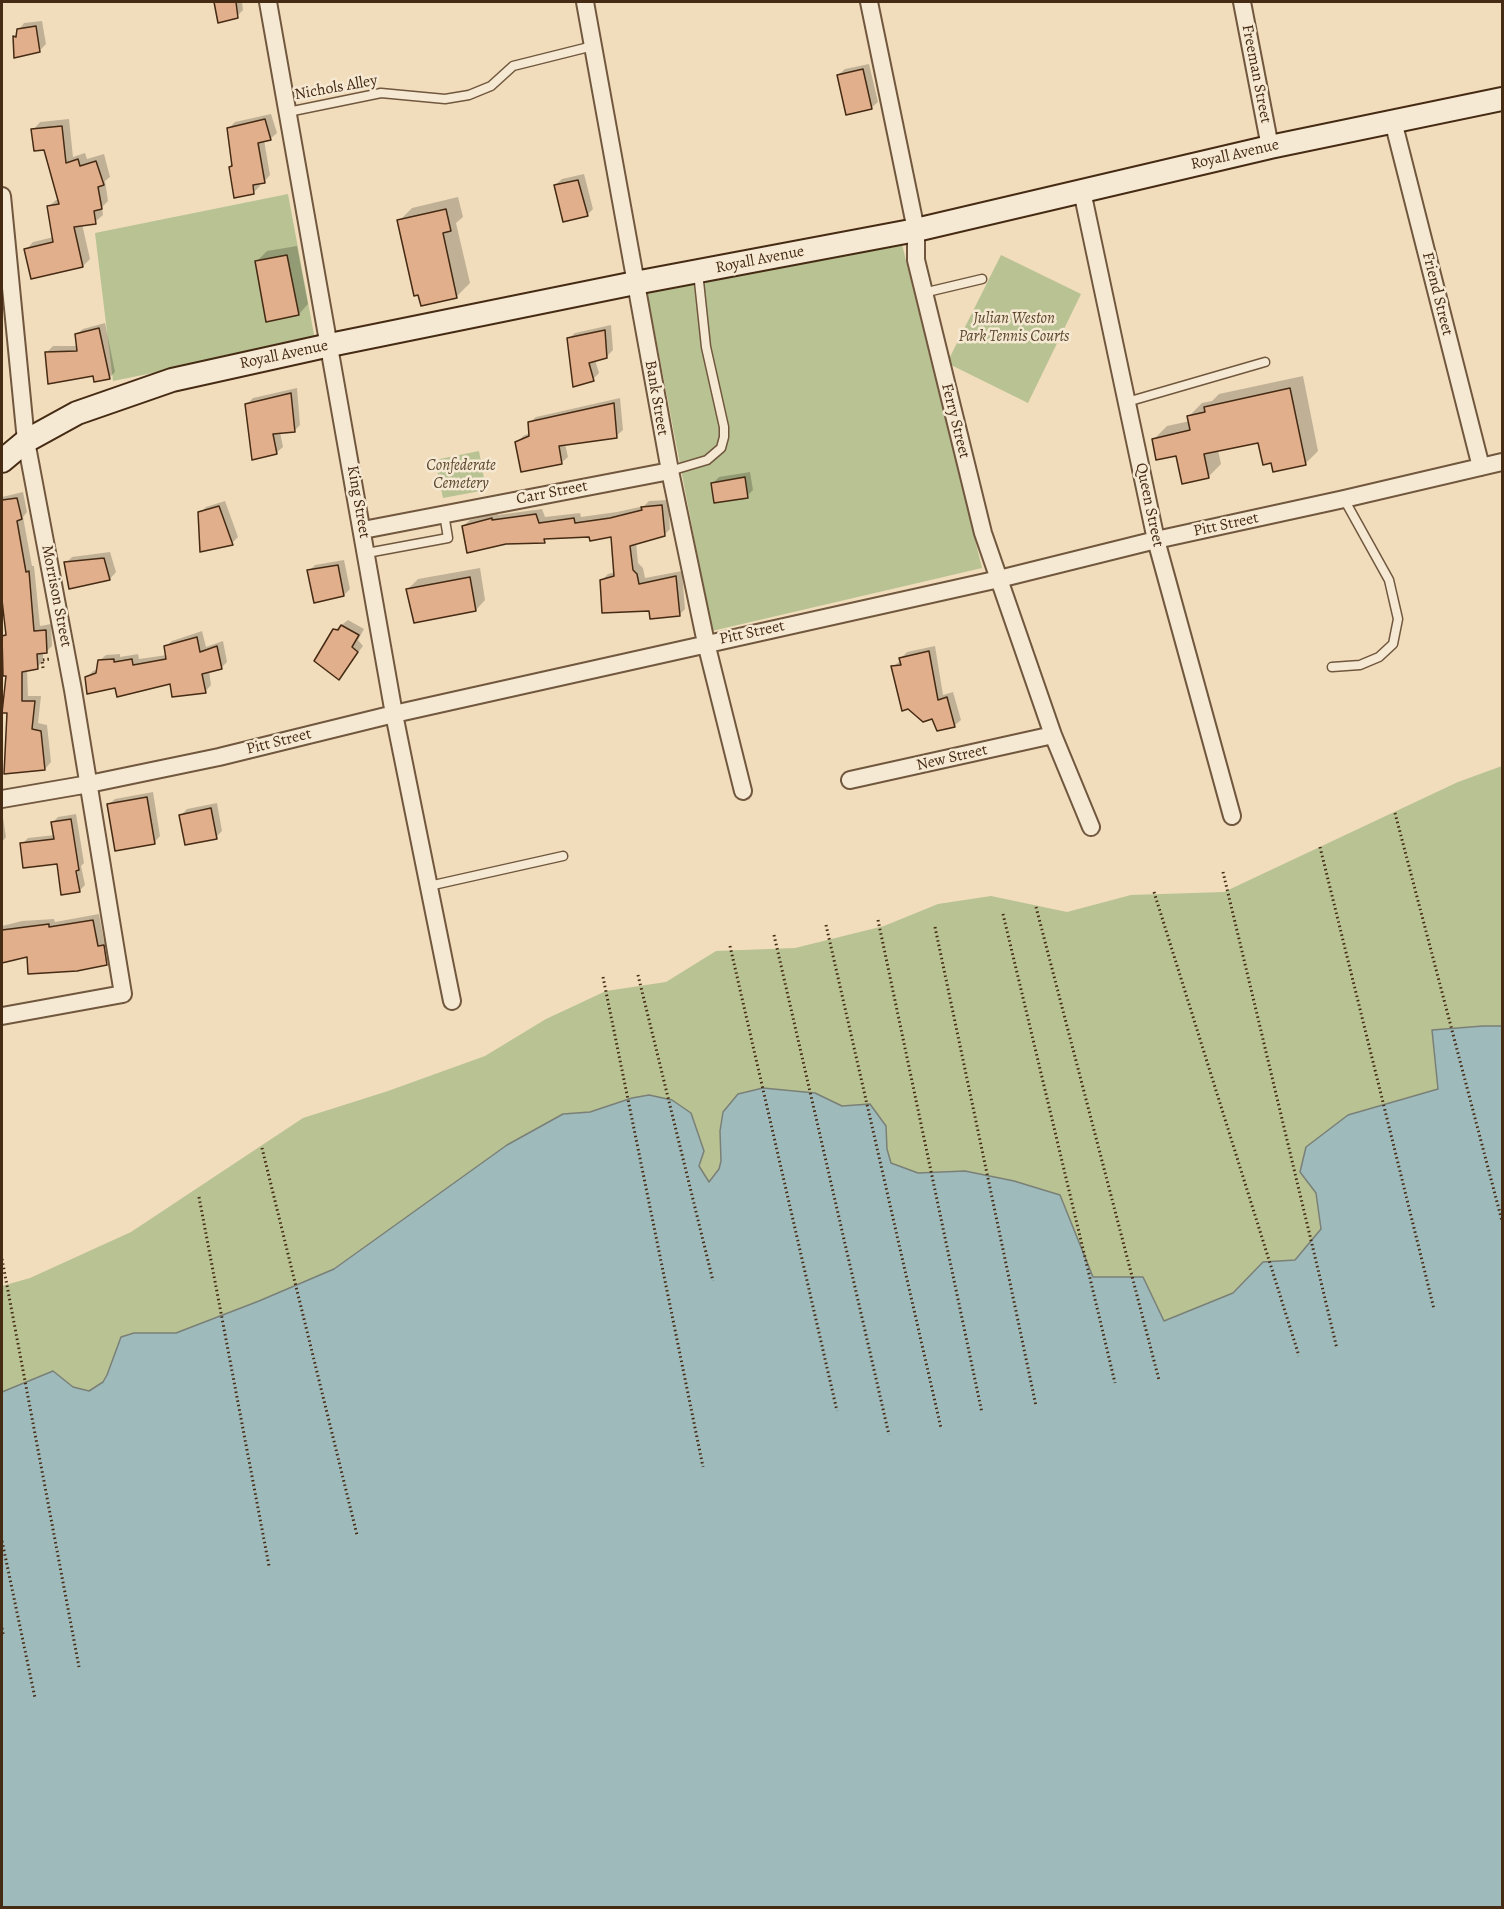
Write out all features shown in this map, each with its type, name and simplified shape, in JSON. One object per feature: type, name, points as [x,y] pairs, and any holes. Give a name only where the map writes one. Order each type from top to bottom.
[{"type":"street","name":"King Street","points":[[268,2],[394,714],[452,1002]]},
{"type":"street","name":"Bank Street","points":[[585,2],[670,471],[706,643],[743,791]]},
{"type":"street","name":"Ferry Street","points":[[869,2],[916,230],[916,260],[923,293],[983,533],[1053,735],[1091,827]]},
{"type":"street","name":"Freeman Street","points":[[1242,2],[1270,147]]},
{"type":"street","name":"Royall Avenue","points":[[2,461],[26,441],[77,413],[172,380],[330,345],[916,230],[1270,147],[1503,99]]},
{"type":"street","name":"Friend Street","points":[[1393,121],[1481,467]]},
{"type":"street","name":"Queen Street","points":[[1083,190],[1156,540],[1232,816]]},
{"type":"street","name":"Morrison Street","points":[[2,196],[26,441],[74,690],[123,994],[2,1016]]},
{"type":"street","name":"Pitt Street","points":[[2,799],[89,784],[219,757],[394,714],[999,579],[1156,540],[1503,462]]},
{"type":"street","name":"Carr Street","points":[[363,530],[670,471]]},
{"type":"street","name":"New Street","points":[[849,780],[1053,735]]},
{"type":"lane","name":"Nichols Alley","points":[[288,112],[381,93],[421,95],[444,99],[470,95],[491,86],[513,66],[592,46]]},
{"type":"lane","points":[[670,471],[707,460],[721,448],[724,437],[724,427],[706,347],[698,272]]},
{"type":"lane","points":[[923,293],[982,279]]},
{"type":"lane","points":[[1127,402],[1265,362]]},
{"type":"lane","points":[[1332,668],[1360,665],[1379,657],[1393,644],[1398,619],[1389,580],[1344,499]]},
{"type":"lane","points":[[367,553],[448,538],[444,514]]},
{"type":"lane","points":[[429,886],[563,856]]},
{"type":"path","points":[[42,660],[43,668]]},
{"type":"path","points":[[1395,813],[1503,1221]]},
{"type":"path","points":[[1320,846],[1434,1309]]},
{"type":"path","points":[[1222,872],[1337,1349]]},
{"type":"path","points":[[1154,892],[1299,1356]]},
{"type":"path","points":[[1036,907],[1159,1380]]},
{"type":"path","points":[[1002,914],[1115,1383]]},
{"type":"path","points":[[878,920],[982,1413]]},
{"type":"path","points":[[826,925],[942,1428]]},
{"type":"path","points":[[935,927],[1036,1406]]},
{"type":"path","points":[[774,935],[889,1435]]},
{"type":"path","points":[[730,946],[837,1412]]},
{"type":"path","points":[[638,975],[713,1281]]},
{"type":"path","points":[[603,977],[703,1467]]},
{"type":"path","points":[[262,1148],[357,1534]]},
{"type":"path","points":[[199,1197],[269,1566]]},
{"type":"path","points":[[2,1259],[79,1667]]},
{"type":"path","points":[[2,1541],[35,1698]]},
{"type":"path","points":[[2,1628],[2,1634]]},
{"type":"green space","points":[[288,194],[315,340],[113,381],[95,233]]},
{"type":"green space","points":[[902,244],[982,568],[712,631],[647,292]]},
{"type":"green space","name":"Julian Weston Park Tennis Courts","points":[[1001,255],[1081,294],[1028,403],[947,363]]},
{"type":"green space","name":"Confederate Cemetery","points":[[479,451],[486,490],[443,498],[435,460]]},
{"type":"green space","points":[[1502,766],[1502,1026],[1432,1030],[1438,1089],[1348,1115],[1300,1172],[1316,1193],[1321,1229],[1295,1260],[1263,1262],[1233,1293],[1193,1310],[1164,1322],[1143,1278],[1093,1278],[1060,1195],[1014,1181],[965,1171],[917,1173],[891,1163],[887,1149],[886,1126],[870,1104],[842,1106],[815,1093],[763,1088],[720,1131],[721,1161],[719,1169],[709,1182],[699,1166],[704,1151],[632,1098],[590,1112],[563,1114],[507,1145],[334,1269],[176,1333],[134,1333],[121,1337],[103,1382],[89,1391],[73,1387],[53,1371],[2,1392],[2,1286],[30,1278],[131,1232],[303,1118],[388,1091],[485,1056],[546,1019],[606,991],[666,982],[716,951],[795,948],[884,926],[938,904],[991,896],[1067,912],[1131,895],[1224,892],[1458,782]]},
{"type":"water","points":[[1502,1026],[1502,1907],[2,1907],[2,1392],[53,1371],[73,1387],[89,1391],[103,1382],[121,1337],[134,1333],[176,1333],[334,1269],[507,1145],[563,1114],[590,1112],[632,1098],[649,1095],[672,1100],[691,1113],[704,1151],[699,1166],[709,1182],[719,1169],[721,1161],[720,1131],[723,1112],[738,1094],[763,1088],[815,1093],[842,1106],[870,1104],[886,1126],[887,1149],[891,1163],[918,1173],[965,1171],[1014,1181],[1060,1195],[1093,1277],[1143,1277],[1164,1321],[1233,1293],[1263,1262],[1295,1260],[1321,1229],[1316,1193],[1300,1172],[1306,1147],[1348,1115],[1438,1089],[1432,1030]]},
{"type":"building","points":[[214,2],[236,2],[238,18],[218,23]]},
{"type":"building","points":[[36,26],[40,52],[14,58],[13,36],[16,37],[17,29]]},
{"type":"building","points":[[863,69],[872,109],[846,115],[837,75]]},
{"type":"building","points":[[265,119],[271,140],[258,143],[265,183],[253,185],[254,194],[234,198],[229,167],[232,166],[227,128]]},
{"type":"building","points":[[62,126],[66,163],[78,159],[80,166],[96,161],[104,185],[98,187],[102,209],[94,211],[96,224],[74,227],[83,267],[31,279],[24,249],[53,242],[47,206],[59,204],[44,150],[34,151],[31,129]]},
{"type":"building","points":[[578,180],[588,216],[563,222],[554,185]]},
{"type":"building","points":[[446,209],[451,231],[443,233],[457,298],[421,306],[418,295],[414,296],[397,220]]},
{"type":"building","points":[[287,255],[299,315],[266,322],[255,261]]},
{"type":"building","points":[[99,328],[110,379],[94,382],[93,376],[48,384],[45,352],[77,351],[75,334]]},
{"type":"building","points":[[605,330],[607,358],[589,363],[594,381],[573,387],[567,338]]},
{"type":"building","points":[[1290,388],[1306,465],[1273,472],[1271,463],[1263,465],[1258,443],[1204,454],[1209,478],[1182,484],[1176,456],[1156,460],[1152,439],[1190,430],[1187,416],[1205,412],[1204,407]]},
{"type":"building","points":[[291,393],[295,432],[273,434],[277,454],[252,460],[245,404]]},
{"type":"building","points":[[614,403],[617,438],[559,446],[562,464],[521,472],[515,442],[529,436],[528,422]]},
{"type":"building","points":[[745,477],[748,498],[714,503],[711,483]]},
{"type":"building","points":[[17,498],[22,519],[17,521],[26,572],[29,571],[34,631],[46,630],[47,653],[37,654],[38,669],[22,672],[22,701],[35,701],[32,729],[41,731],[45,770],[4,774],[7,713],[2,713],[6,676],[3,676],[2,636],[6,635],[2,600],[2,500]]},
{"type":"building","points":[[662,505],[665,536],[630,546],[633,570],[637,574],[639,584],[676,576],[680,616],[650,619],[649,611],[602,613],[600,580],[614,576],[611,537],[590,541],[589,537],[544,539],[545,543],[506,544],[467,553],[462,526],[492,518],[492,520],[536,514],[539,523],[574,518],[575,523],[610,518],[642,510],[641,507]]},
{"type":"building","points":[[219,506],[233,545],[200,552],[198,512]]},
{"type":"building","points":[[104,558],[110,580],[69,589],[64,562]]},
{"type":"building","points":[[338,565],[344,596],[314,603],[307,570]]},
{"type":"building","points":[[470,577],[476,611],[414,623],[406,589]]},
{"type":"building","points":[[341,625],[359,635],[352,647],[358,652],[339,680],[314,661],[333,629],[338,630]]},
{"type":"building","points":[[197,637],[200,652],[217,646],[222,669],[202,674],[206,693],[172,697],[170,684],[117,697],[115,688],[87,694],[85,677],[96,673],[98,660],[114,659],[114,662],[132,659],[133,665],[166,659],[164,646]]},
{"type":"building","points":[[929,651],[938,700],[947,697],[955,727],[937,731],[932,719],[923,722],[908,709],[902,711],[891,666],[901,665],[899,658]]},
{"type":"building","points":[[147,797],[155,844],[115,851],[107,804]]},
{"type":"building","points":[[211,808],[217,839],[185,845],[179,815]]},
{"type":"building","points":[[71,819],[80,892],[61,895],[57,864],[23,868],[20,843],[54,839],[51,822]]},
{"type":"building","points":[[93,920],[98,946],[104,945],[107,965],[77,971],[28,974],[27,957],[2,963],[2,930],[49,924],[49,927]]}]
